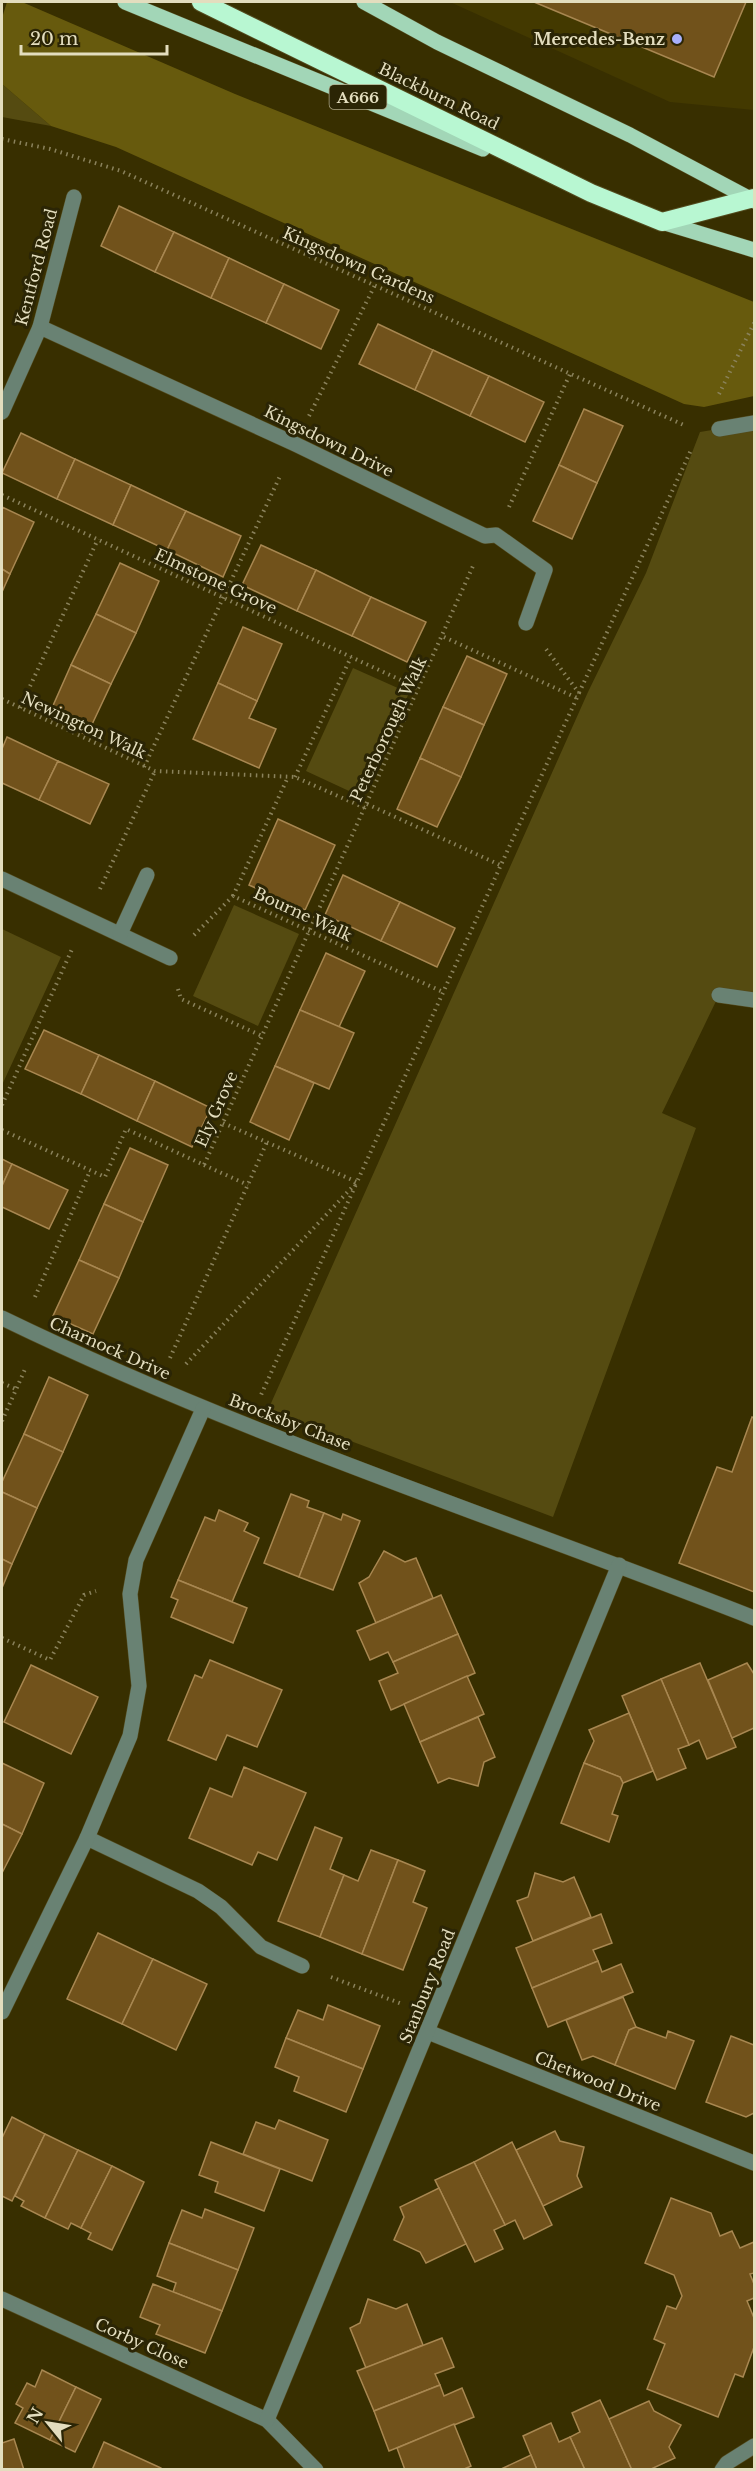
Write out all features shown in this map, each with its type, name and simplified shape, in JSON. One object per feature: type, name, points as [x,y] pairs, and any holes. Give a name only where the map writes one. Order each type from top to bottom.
[{"type":"highway","name":"Blackburn Road","points":[[201,2],[591,193],[662,222]]},
{"type":"highway","points":[[662,222],[753,199]]},
{"type":"main road","name":"A666","points":[[125,2],[591,193]]},
{"type":"main road","name":"A666","points":[[211,2],[234,17]]},
{"type":"main road","points":[[364,2],[437,42],[630,135],[753,199]]},
{"type":"main road","points":[[662,222],[754,250]]},
{"type":"street","name":"Kentford Road","points":[[2,412],[40,327],[74,197]]},
{"type":"street","name":"Kingsdown Drive","points":[[40,327],[491,536],[545,570],[526,623]]},
{"type":"street","points":[[719,429],[754,423]]},
{"type":"street","points":[[120,934],[147,875]]},
{"type":"street","points":[[2,879],[170,958]]},
{"type":"street","points":[[719,995],[754,1000]]},
{"type":"street","name":"Charnock Drive","points":[[2,1318],[203,1409]]},
{"type":"street","name":"Brocksby Chase","points":[[87,1838],[130,1736],[137,1709],[140,1686],[130,1594],[136,1560],[203,1409],[754,1618]]},
{"type":"street","name":"Stanbury Road","points":[[267,2420],[619,1565]]},
{"type":"street","points":[[2,2012],[87,1838],[198,1891],[221,1907],[261,1947],[273,1955],[302,1966]]},
{"type":"street","name":"Chetwood Drive","points":[[428,2032],[754,2163]]},
{"type":"street","name":"Corby Close","points":[[2,2299],[267,2420]]},
{"type":"street","points":[[267,2420],[316,2469]]},
{"type":"street","points":[[722,2469],[727,2463],[754,2446]]},
{"type":"path","name":"Kingsdown Gardens","points":[[2,139],[50,149],[121,171],[700,432]]},
{"type":"path","points":[[144,766],[295,444],[375,285]]},
{"type":"path","points":[[247,1426],[578,695],[700,432],[754,323]]},
{"type":"path","name":"Peterborough Walk","points":[[309,931],[444,636],[570,374]]},
{"type":"path","points":[[700,432],[719,429]]},
{"type":"path","name":"Elmstone Grove","points":[[2,495],[420,689]]},
{"type":"path","points":[[20,708],[99,540]]},
{"type":"path","points":[[526,623],[578,695]]},
{"type":"path","points":[[444,636],[578,695]]},
{"type":"path","points":[[295,777],[351,657]]},
{"type":"path","name":"Newington Walk","points":[[2,699],[155,771],[295,777],[500,866]]},
{"type":"path","points":[[2,1105],[155,771]]},
{"type":"path","points":[[233,896],[288,777]]},
{"type":"path","name":"Bourne Walk","points":[[170,958],[233,896],[443,992]]},
{"type":"path","name":"Ely Grove","points":[[90,1171],[105,1177],[126,1129],[204,1165],[309,931]]},
{"type":"path","points":[[170,958],[181,999],[262,1036]]},
{"type":"path","points":[[223,1122],[357,1182]]},
{"type":"path","points":[[2,1130],[90,1171],[22,1328]]},
{"type":"path","points":[[158,1390],[267,1142]]},
{"type":"path","points":[[204,1165],[248,1185]]},
{"type":"path","points":[[158,1390],[357,1182]]},
{"type":"path","points":[[2,1421],[40,1336]]},
{"type":"path","points":[[2,1383],[16,1389]]},
{"type":"path","points":[[2,1638],[50,1660],[84,1595],[131,1579]]},
{"type":"path","points":[[302,1966],[435,2016]]},
{"type":"shaded area","points":[[7,2],[22,2],[235,94],[754,302],[754,396],[704,407],[684,404],[116,147],[51,126],[2,84],[2,18]]},
{"type":"shaded area","points":[[450,2],[754,2],[754,110],[670,102]]},
{"type":"shaded area","points":[[2,84],[51,126],[2,117]]},
{"type":"shaded area","points":[[754,423],[754,1000],[719,995],[662,1113],[696,1128],[553,1517],[268,1410],[588,692],[646,573],[700,432]]},
{"type":"shaded area","points":[[353,668],[409,693],[362,797],[306,771]]},
{"type":"shaded area","points":[[234,905],[299,934],[258,1026],[193,996]]},
{"type":"shaded area","points":[[2,929],[61,957],[2,1085]]},
{"type":"building","name":"Mercedes-Benz","points":[[534,2],[746,2],[714,77]]},
{"type":"building","points":[[119,206],[174,232],[155,272],[101,246]]},
{"type":"building","points":[[174,232],[229,258],[211,298],[155,272]]},
{"type":"building","points":[[229,258],[284,284],[266,323],[211,298]]},
{"type":"building","points":[[284,284],[339,310],[321,349],[266,323]]},
{"type":"building","points":[[378,324],[433,350],[415,390],[359,364]]},
{"type":"building","points":[[433,350],[489,376],[470,416],[415,390]]},
{"type":"building","points":[[489,376],[544,402],[525,442],[470,416]]},
{"type":"building","points":[[584,409],[623,426],[597,483],[559,465]]},
{"type":"building","points":[[21,433],[75,459],[57,499],[2,473]]},
{"type":"building","points":[[75,459],[131,485],[113,525],[57,499]]},
{"type":"building","points":[[559,465],[597,483],[572,539],[533,521]]},
{"type":"building","points":[[131,485],[186,511],[167,550],[113,525]]},
{"type":"building","points":[[2,507],[34,522],[10,574],[2,569]]},
{"type":"building","points":[[186,511],[241,536],[223,577],[167,550]]},
{"type":"building","points":[[261,545],[316,570],[297,611],[242,585]]},
{"type":"building","points":[[120,563],[159,581],[136,633],[96,614]]},
{"type":"building","points":[[2,569],[10,574],[2,592]]},
{"type":"building","points":[[316,570],[371,597],[352,636],[297,611]]},
{"type":"building","points":[[371,597],[426,622],[407,662],[352,636]]},
{"type":"building","points":[[96,614],[136,633],[111,684],[71,665]]},
{"type":"building","points":[[243,627],[282,644],[257,701],[218,683]]},
{"type":"building","points":[[467,656],[507,674],[484,725],[443,707]]},
{"type":"building","points":[[71,665],[111,684],[87,735],[48,717]]},
{"type":"building","points":[[218,683],[257,701],[249,718],[276,729],[259,768],[193,739]]},
{"type":"building","points":[[443,707],[484,725],[461,777],[420,758]]},
{"type":"building","points":[[7,737],[58,761],[39,800],[2,783],[2,749]]},
{"type":"building","points":[[420,758],[461,777],[437,827],[397,809]]},
{"type":"building","points":[[58,761],[109,784],[90,824],[39,800]]},
{"type":"building","points":[[278,819],[335,845],[305,910],[249,885]]},
{"type":"building","points":[[343,875],[400,902],[381,941],[325,915]]},
{"type":"building","points":[[400,902],[455,928],[437,967],[381,941]]},
{"type":"building","points":[[326,953],[365,971],[339,1027],[300,1010]]},
{"type":"building","points":[[300,1010],[354,1033],[329,1089],[275,1066]]},
{"type":"building","points":[[44,1030],[99,1055],[81,1094],[25,1069]]},
{"type":"building","points":[[99,1055],[155,1081],[137,1121],[81,1094]]},
{"type":"building","points":[[275,1066],[314,1083],[289,1140],[250,1122]]},
{"type":"building","points":[[155,1081],[211,1108],[192,1147],[137,1121]]},
{"type":"building","points":[[130,1148],[168,1165],[143,1222],[104,1204]]},
{"type":"building","points":[[2,1159],[12,1164],[2,1186]]},
{"type":"building","points":[[12,1164],[68,1190],[49,1229],[2,1207],[2,1186]]},
{"type":"building","points":[[104,1204],[143,1222],[119,1278],[79,1260]]},
{"type":"building","points":[[79,1260],[119,1278],[93,1334],[53,1316]]},
{"type":"building","points":[[49,1377],[88,1395],[63,1452],[24,1434]]},
{"type":"building","points":[[752,1417],[754,1418],[754,1592],[679,1563],[717,1467],[732,1472]]},
{"type":"building","points":[[24,1434],[63,1452],[37,1508],[2,1492],[2,1482]]},
{"type":"building","points":[[2,1492],[37,1508],[12,1564],[2,1559]]},
{"type":"building","points":[[291,1494],[309,1501],[307,1507],[324,1513],[299,1577],[264,1563]]},
{"type":"building","points":[[219,1510],[248,1523],[244,1531],[259,1538],[232,1602],[178,1580],[205,1517],[215,1521]]},
{"type":"building","points":[[324,1513],[341,1520],[343,1514],[360,1521],[333,1590],[299,1577]]},
{"type":"building","points":[[384,1551],[405,1562],[416,1558],[433,1598],[376,1623],[359,1583],[369,1577]]},
{"type":"building","points":[[2,1559],[12,1564],[2,1588]]},
{"type":"building","points":[[178,1580],[247,1608],[233,1643],[171,1617],[178,1600],[171,1597]]},
{"type":"building","points":[[441,1595],[458,1634],[393,1662],[388,1652],[370,1660],[357,1631]]},
{"type":"building","points":[[458,1634],[475,1673],[391,1710],[379,1681],[398,1673],[393,1662]]},
{"type":"building","points":[[210,1660],[282,1690],[257,1747],[227,1735],[216,1760],[168,1740],[195,1675],[202,1678]]},
{"type":"building","points":[[700,1663],[736,1747],[707,1759],[699,1740],[689,1745],[661,1679]]},
{"type":"building","points":[[747,1663],[754,1674],[754,1728],[732,1738],[708,1680]]},
{"type":"building","points":[[31,1665],[98,1697],[71,1754],[4,1722]]},
{"type":"building","points":[[467,1676],[484,1714],[420,1742],[404,1704]]},
{"type":"building","points":[[661,1679],[689,1745],[678,1749],[686,1768],[657,1780],[622,1696]]},
{"type":"building","points":[[629,1713],[653,1771],[623,1783],[620,1777],[584,1763],[594,1741],[589,1730]]},
{"type":"building","points":[[478,1717],[495,1757],[484,1762],[478,1786],[449,1778],[438,1783],[420,1742]]},
{"type":"building","points":[[2,1763],[44,1783],[22,1834],[2,1824]]},
{"type":"building","points":[[584,1763],[620,1777],[623,1783],[612,1814],[618,1816],[609,1842],[561,1823]]},
{"type":"building","points":[[244,1767],[306,1793],[277,1860],[258,1852],[252,1865],[189,1838],[210,1788],[232,1797]]},
{"type":"building","points":[[2,1824],[22,1834],[2,1873]]},
{"type":"building","points":[[315,1827],[342,1838],[330,1869],[344,1875],[320,1937],[278,1921]]},
{"type":"building","points":[[371,1850],[398,1860],[362,1954],[320,1937],[344,1875],[358,1881]]},
{"type":"building","points":[[398,1860],[425,1871],[413,1902],[427,1908],[403,1970],[362,1954]]},
{"type":"building","points":[[535,1873],[563,1882],[574,1877],[591,1917],[533,1941],[517,1901],[528,1897]]},
{"type":"building","points":[[601,1914],[612,1943],[593,1950],[598,1961],[532,1988],[516,1948]]},
{"type":"building","points":[[98,1933],[153,1959],[122,2024],[67,1999]]},
{"type":"building","points":[[153,1959],[207,1984],[176,2050],[122,2024]]},
{"type":"building","points":[[598,1961],[602,1972],[621,1964],[633,1992],[548,2027],[532,1988]]},
{"type":"building","points":[[623,1997],[636,2027],[629,2030],[615,2065],[593,2056],[582,2060],[566,2020]]},
{"type":"building","points":[[328,2005],[380,2026],[363,2069],[286,2038],[298,2010],[323,2020]]},
{"type":"building","points":[[636,2027],[666,2038],[668,2031],[694,2041],[675,2089],[615,2065],[629,2030]]},
{"type":"building","points":[[731,2036],[754,2045],[754,2113],[746,2117],[706,2102]]},
{"type":"building","points":[[286,2038],[363,2069],[346,2112],[294,2091],[299,2077],[275,2067]]},
{"type":"building","points":[[12,2117],[45,2134],[12,2201],[2,2196],[2,2138]]},
{"type":"building","points":[[279,2120],[328,2140],[312,2181],[243,2154],[256,2122],[275,2129]]},
{"type":"building","points":[[555,2131],[560,2141],[584,2147],[577,2176],[582,2187],[543,2206],[516,2150]]},
{"type":"building","points":[[45,2134],[78,2150],[45,2218],[21,2206],[24,2201],[15,2196]]},
{"type":"building","points":[[211,2142],[280,2169],[264,2211],[215,2192],[218,2182],[199,2175]]},
{"type":"building","points":[[512,2142],[552,2225],[524,2239],[515,2220],[505,2225],[474,2162]]},
{"type":"building","points":[[78,2150],[112,2166],[81,2228],[71,2223],[68,2229],[45,2218]]},
{"type":"building","points":[[474,2162],[505,2225],[494,2230],[503,2249],[475,2262],[435,2180]]},
{"type":"building","points":[[112,2166],[144,2182],[112,2250],[88,2239],[91,2233],[81,2228]]},
{"type":"building","points":[[439,2188],[466,2244],[426,2263],[420,2252],[394,2240],[404,2217],[400,2207]]},
{"type":"building","points":[[671,2198],[711,2213],[720,2236],[732,2231],[740,2248],[754,2242],[754,2273],[750,2274],[754,2284],[754,2298],[747,2301],[754,2318],[754,2347],[743,2377],[735,2374],[718,2417],[647,2389],[665,2344],[654,2339],[667,2306],[676,2309],[682,2296],[674,2275],[645,2263]]},
{"type":"building","points":[[205,2209],[254,2228],[238,2270],[169,2243],[182,2210],[202,2218]]},
{"type":"building","points":[[169,2243],[238,2270],[222,2311],[173,2292],[176,2283],[157,2276]]},
{"type":"building","points":[[153,2284],[222,2311],[205,2353],[156,2334],[160,2325],[140,2317]]},
{"type":"building","points":[[368,2299],[396,2309],[407,2304],[423,2345],[366,2368],[350,2328],[360,2323]]},
{"type":"building","points":[[442,2338],[454,2367],[435,2374],[440,2385],[374,2411],[357,2371]]},
{"type":"building","points":[[42,2370],[76,2387],[50,2440],[15,2423],[23,2408],[16,2404],[27,2383],[35,2387]]},
{"type":"building","points":[[440,2385],[444,2396],[462,2388],[474,2417],[389,2451],[374,2411]]},
{"type":"building","points":[[76,2387],[101,2399],[75,2452],[50,2440]]},
{"type":"building","points":[[600,2400],[632,2470],[585,2470],[570,2437],[580,2432],[572,2413]]},
{"type":"building","points":[[649,2401],[654,2411],[681,2425],[669,2447],[675,2458],[649,2470],[632,2470],[609,2419]]},
{"type":"building","points":[[551,2423],[559,2442],[570,2437],[585,2470],[537,2470],[523,2436]]},
{"type":"building","points":[[454,2424],[471,2466],[462,2470],[405,2470],[397,2448]]},
{"type":"building","points":[[14,2439],[24,2470],[2,2470],[2,2443]]},
{"type":"building","points":[[104,2442],[161,2468],[161,2470],[92,2470]]},
{"type":"building","points":[[531,2455],[537,2470],[499,2470]]},
{"type":"place","name":"Mercedes-Benz","points":[[677,39]]}]
